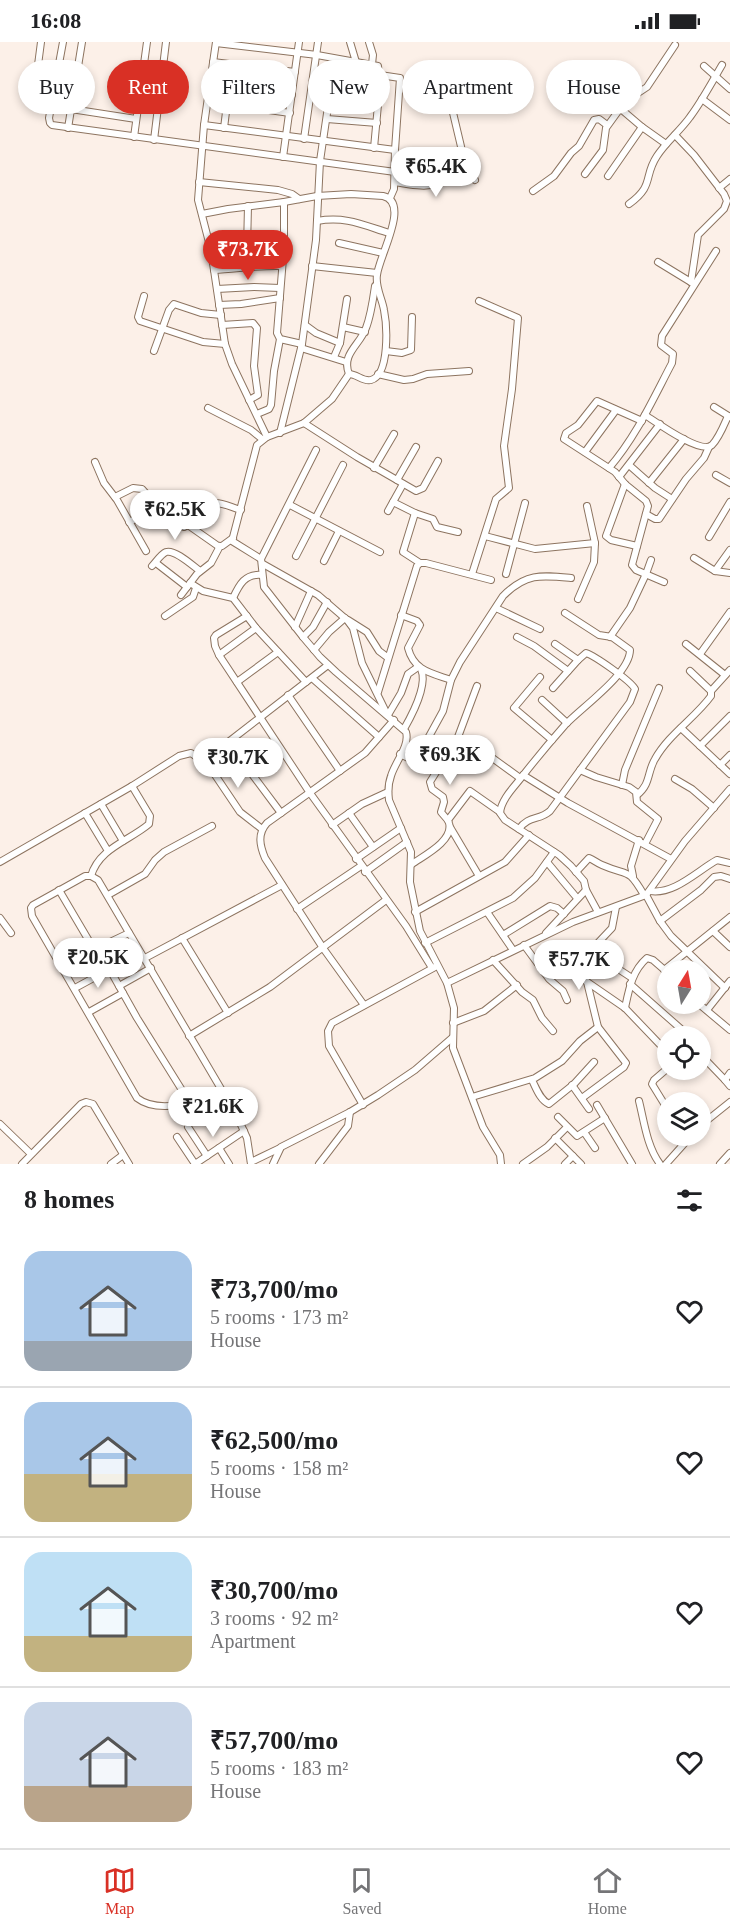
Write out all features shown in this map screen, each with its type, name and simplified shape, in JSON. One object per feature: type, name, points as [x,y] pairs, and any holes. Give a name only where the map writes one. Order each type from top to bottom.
[{"type":"street","points":[[39,60],[41,42]]},
{"type":"street","points":[[59,60],[63,42]]},
{"type":"street","points":[[79,60],[82,42]]},
{"type":"street","points":[[134,137],[147,42]]},
{"type":"street","points":[[154,140],[166,42]]},
{"type":"street","points":[[213,60],[216,42],[342,60]]},
{"type":"street","points":[[296,62],[298,42]]},
{"type":"street","points":[[304,139],[318,42]]},
{"type":"street","points":[[350,42],[355,60]]},
{"type":"street","points":[[369,42],[372,60]]},
{"type":"street","points":[[642,90],[647,87],[675,45]]},
{"type":"street","points":[[630,204],[644,190],[653,162],[690,117],[722,65]]},
{"type":"street","points":[[704,66],[730,88]]},
{"type":"street","points":[[390,76],[400,78],[395,182],[390,198]]},
{"type":"street","points":[[702,99],[730,120]]},
{"type":"street","points":[[95,112],[136,118]]},
{"type":"street","points":[[50,114],[52,125],[68,128],[395,172]]},
{"type":"street","points":[[68,128],[70,114]]},
{"type":"street","points":[[206,114],[198,200],[211,250],[225,344],[257,414],[265,438]]},
{"type":"street","points":[[224,128],[226,114]]},
{"type":"street","points":[[283,157],[290,114]]},
{"type":"street","points":[[280,433],[302,346],[328,114]]},
{"type":"street","points":[[374,148],[378,114]]},
{"type":"street","points":[[453,114],[463,155],[474,180]]},
{"type":"street","points":[[585,174],[603,150],[607,125],[615,114]]},
{"type":"street","points":[[627,114],[666,144]]},
{"type":"street","points":[[327,119],[377,123]]},
{"type":"street","points":[[532,191],[554,176],[579,146],[594,120],[599,119],[607,125]]},
{"type":"street","points":[[204,125],[395,150]]},
{"type":"street","points":[[608,176],[642,127]]},
{"type":"street","points":[[675,135],[694,155],[727,198],[724,209],[698,235],[693,283]]},
{"type":"street","points":[[395,182],[425,187],[433,186],[469,167]]},
{"type":"street","points":[[719,188],[730,179]]},
{"type":"street","points":[[199,182],[278,190],[292,194],[299,199]]},
{"type":"street","points":[[202,214],[317,196],[364,194],[390,198],[394,204],[395,211],[377,273],[369,320],[365,332],[350,352],[346,362],[349,374],[332,399],[304,423],[265,438],[255,448],[233,538],[234,543],[311,591],[346,619],[367,632],[379,651],[387,657]]},
{"type":"street","points":[[257,414],[269,409],[271,405],[276,355],[280,339],[277,333],[284,202]]},
{"type":"street","points":[[248,206],[248,248]]},
{"type":"street","points":[[317,221],[331,218],[345,219],[389,233]]},
{"type":"street","points":[[339,243],[382,253]]},
{"type":"street","points":[[211,250],[248,248],[283,254]]},
{"type":"street","points":[[609,468],[625,449],[644,418],[673,360],[673,354],[661,345],[660,339],[693,283],[716,251]]},
{"type":"street","points":[[658,262],[693,283]]},
{"type":"street","points":[[214,270],[282,266]]},
{"type":"street","points":[[312,266],[377,273]]},
{"type":"street","points":[[349,374],[367,380],[374,378],[378,374],[386,351],[384,308],[376,281]]},
{"type":"street","points":[[217,289],[280,288]]},
{"type":"street","points":[[144,296],[139,320],[203,342],[225,344]]},
{"type":"street","points":[[219,305],[280,298]]},
{"type":"street","points":[[334,357],[340,343],[347,299]]},
{"type":"street","points":[[472,574],[496,499],[509,488],[504,446],[518,318],[479,302]]},
{"type":"street","points":[[154,351],[169,310],[174,304],[201,313],[221,315]]},
{"type":"street","points":[[386,351],[402,353],[411,350],[412,317]]},
{"type":"street","points":[[222,325],[253,323],[257,328],[254,366],[258,395],[249,400]]},
{"type":"street","points":[[305,325],[316,333],[340,343]]},
{"type":"street","points":[[343,327],[365,332]]},
{"type":"street","points":[[280,339],[346,362]]},
{"type":"street","points":[[378,374],[404,381],[427,374],[469,371]]},
{"type":"street","points":[[664,582],[636,570],[632,565],[646,514],[648,504],[646,501],[609,468],[566,441],[564,436],[582,420],[597,401],[616,410],[660,424],[692,444],[709,447]]},
{"type":"street","points":[[646,514],[659,519],[686,479],[704,458],[729,417],[714,407]]},
{"type":"street","points":[[208,408],[265,438]]},
{"type":"street","points":[[585,452],[616,410]]},
{"type":"street","points":[[304,423],[374,468],[414,490],[421,490],[438,461]]},
{"type":"street","points":[[619,477],[660,424]]},
{"type":"street","points":[[374,468],[394,434]]},
{"type":"street","points":[[649,483],[684,439]]},
{"type":"street","points":[[388,511],[416,447]]},
{"type":"street","points":[[316,450],[262,562],[264,587],[314,650],[404,729],[407,740],[391,776],[389,800],[411,852],[410,882],[415,912],[435,967]]},
{"type":"street","points":[[95,462],[100,477],[115,497],[146,551]]},
{"type":"street","points":[[296,556],[343,465]]},
{"type":"street","points":[[629,465],[672,499]]},
{"type":"street","points":[[716,474],[730,483]]},
{"type":"street","points":[[625,484],[606,537],[637,546]]},
{"type":"street","points":[[115,497],[133,488],[142,489],[181,527],[188,525],[203,507],[211,503],[241,510]]},
{"type":"street","points":[[393,502],[434,519],[437,527],[458,532]]},
{"type":"street","points":[[709,537],[730,502]]},
{"type":"street","points":[[506,574],[525,503]]},
{"type":"street","points":[[290,505],[380,552]]},
{"type":"street","points":[[578,599],[593,568],[595,543],[587,506]]},
{"type":"street","points":[[129,522],[154,509],[160,509]]},
{"type":"street","points":[[415,513],[403,552],[420,563],[491,580]]},
{"type":"street","points":[[188,525],[220,546]]},
{"type":"street","points":[[324,561],[339,531]]},
{"type":"street","points":[[485,536],[535,549],[595,543]]},
{"type":"street","points":[[181,595],[200,571],[211,563],[220,546],[233,538]]},
{"type":"street","points":[[715,571],[730,550]]},
{"type":"street","points":[[200,571],[182,557],[170,552],[165,553],[154,565],[188,585],[233,598],[278,652],[379,737]]},
{"type":"street","points":[[694,558],[715,571],[730,573]]},
{"type":"street","points":[[610,637],[630,608],[651,560]]},
{"type":"street","points":[[378,692],[415,570],[420,563]]},
{"type":"street","points":[[233,598],[243,581],[253,575],[262,575]]},
{"type":"street","points":[[400,754],[410,759],[417,755],[443,711],[451,681],[460,662],[503,596],[512,587],[531,577],[539,575],[571,578]]},
{"type":"street","points":[[165,616],[193,597],[196,588]]},
{"type":"street","points":[[295,627],[311,591]]},
{"type":"street","points":[[303,638],[313,627],[327,602]]},
{"type":"street","points":[[496,608],[540,628]]},
{"type":"street","points":[[700,654],[730,612]]},
{"type":"street","points":[[565,613],[599,635],[610,637],[630,650],[629,658],[618,675],[552,740],[522,776],[502,804],[500,812],[502,818],[554,852],[576,872],[584,881],[586,890],[598,912]]},
{"type":"street","points":[[401,615],[417,621],[420,625],[408,648],[420,668],[423,679],[416,709],[404,729]]},
{"type":"street","points":[[247,616],[216,635],[214,645],[332,825],[447,983],[454,1008],[453,1048],[483,1127],[500,1155],[501,1164]]},
{"type":"street","points":[[314,650],[329,632],[346,619]]},
{"type":"street","points":[[346,619],[353,628],[362,663],[387,714]]},
{"type":"street","points":[[219,655],[256,628]]},
{"type":"street","points":[[517,637],[534,646],[568,671]]},
{"type":"street","points":[[555,644],[578,660]]},
{"type":"street","points":[[637,795],[644,789],[655,759],[710,698],[711,691],[728,673],[686,644]]},
{"type":"street","points":[[237,682],[278,652]]},
{"type":"street","points":[[519,829],[526,820],[547,814],[624,711],[634,694],[634,685],[591,654],[583,654],[552,688]]},
{"type":"street","points":[[205,760],[328,664]]},
{"type":"street","points":[[387,714],[401,693],[408,674],[420,668],[451,681]]},
{"type":"street","points":[[690,671],[711,691]]},
{"type":"street","points":[[540,677],[514,708],[552,740]]},
{"type":"street","points":[[477,686],[458,737],[430,782],[432,789],[443,797],[441,812],[479,876]]},
{"type":"street","points":[[622,785],[625,770],[659,688]]},
{"type":"street","points":[[288,696],[340,771]]},
{"type":"street","points":[[542,700],[567,723]]},
{"type":"street","points":[[700,746],[730,716]]},
{"type":"street","points":[[364,1005],[282,885],[261,849],[260,834],[267,823],[365,753],[394,720]]},
{"type":"street","points":[[681,728],[730,774]]},
{"type":"street","points":[[228,742],[281,813]]},
{"type":"street","points":[[0,862],[185,753],[191,753],[205,760],[240,812],[262,829]]},
{"type":"street","points":[[720,765],[730,755]]},
{"type":"street","points":[[490,757],[559,798],[671,859]]},
{"type":"street","points":[[580,770],[633,789],[637,795],[637,802],[658,819],[645,844]]},
{"type":"street","points":[[675,778],[714,808]]},
{"type":"street","points":[[92,876],[98,860],[145,827],[150,821],[147,811],[132,786]]},
{"type":"street","points":[[647,894],[671,859],[730,789]]},
{"type":"street","points":[[412,864],[438,847],[445,838],[449,824],[470,791],[500,812]]},
{"type":"street","points":[[332,825],[370,800],[388,792]]},
{"type":"street","points":[[101,804],[123,841]]},
{"type":"street","points":[[85,813],[108,851]]},
{"type":"street","points":[[349,813],[373,847]]},
{"type":"street","points":[[108,895],[144,874],[164,852],[212,826]]},
{"type":"street","points":[[356,859],[401,828]]},
{"type":"street","points":[[415,912],[505,862],[529,835]]},
{"type":"street","points":[[633,877],[631,866],[639,840]]},
{"type":"street","points":[[297,909],[407,842]]},
{"type":"street","points":[[425,943],[513,898],[535,878],[554,852]]},
{"type":"street","points":[[576,872],[591,858],[603,866],[626,872],[633,877],[647,894],[660,921],[671,936],[686,953],[725,988]]},
{"type":"street","points":[[447,983],[598,912],[647,894],[670,889],[717,860],[730,863]]},
{"type":"street","points":[[547,862],[577,898]]},
{"type":"street","points":[[222,1092],[190,1103],[161,1105],[143,1102],[138,1098],[30,912],[33,904],[85,876],[92,876],[98,880],[151,968],[189,1036],[222,1092],[244,1131],[251,1163],[363,1105],[415,1070],[452,1038]]},
{"type":"street","points":[[660,921],[702,890],[714,877],[721,876],[730,879]]},
{"type":"street","points":[[145,958],[282,885]]},
{"type":"street","points":[[59,890],[110,969],[190,1103]]},
{"type":"street","points":[[541,937],[586,890]]},
{"type":"street","points":[[189,1036],[270,987],[386,900]]},
{"type":"street","points":[[503,935],[550,906],[564,914]]},
{"type":"street","points":[[616,907],[612,928],[576,968],[577,975],[625,1008],[657,1041]]},
{"type":"street","points":[[487,912],[513,950]]},
{"type":"street","points":[[679,960],[730,917]]},
{"type":"street","points":[[0,918],[11,933]]},
{"type":"street","points":[[713,932],[730,947]]},
{"type":"street","points":[[59,962],[80,950],[110,942],[129,933]]},
{"type":"street","points":[[182,938],[228,1013]]},
{"type":"street","points":[[524,945],[552,983],[563,991],[567,1000]]},
{"type":"street","points":[[591,951],[631,981],[678,1026]]},
{"type":"street","points":[[625,1008],[631,981],[640,965],[647,958],[657,964]]},
{"type":"street","points":[[493,960],[522,992],[533,1000],[542,1018],[553,1031]]},
{"type":"street","points":[[363,1105],[333,1053],[327,1038],[332,1023],[435,967]]},
{"type":"street","points":[[119,986],[151,968]]},
{"type":"street","points":[[75,988],[110,969]]},
{"type":"street","points":[[711,1005],[730,981]]},
{"type":"street","points":[[582,1098],[626,1064],[597,1027],[587,982]]},
{"type":"street","points":[[453,1023],[484,1011],[517,985]]},
{"type":"street","points":[[89,1012],[123,993]]},
{"type":"street","points":[[711,1013],[730,1030]]},
{"type":"street","points":[[472,1097],[531,1080],[562,1061],[580,1041],[597,1027]]},
{"type":"street","points":[[531,1080],[547,1104],[572,1085],[594,1062]]},
{"type":"street","points":[[711,1065],[730,1086]]},
{"type":"street","points":[[725,1080],[730,1073]]},
{"type":"street","points":[[657,1077],[652,1084],[657,1092]]},
{"type":"street","points":[[572,1085],[589,1109]]},
{"type":"street","points":[[639,1101],[650,1141],[660,1164]]},
{"type":"street","points":[[22,1164],[81,1104],[86,1102],[93,1104],[129,1164]]},
{"type":"street","points":[[711,1117],[730,1102]]},
{"type":"street","points":[[597,1106],[632,1164]]},
{"type":"street","points":[[319,1164],[348,1126],[350,1112]]},
{"type":"street","points":[[558,1117],[577,1136],[605,1118]]},
{"type":"street","points":[[0,1124],[31,1154]]},
{"type":"street","points":[[188,1126],[207,1156]]},
{"type":"street","points":[[523,1164],[542,1151],[567,1126]]},
{"type":"street","points":[[177,1137],[195,1164],[244,1131]]},
{"type":"street","points":[[584,1132],[595,1148]]},
{"type":"street","points":[[555,1138],[581,1164]]},
{"type":"street","points":[[666,1164],[682,1146]]},
{"type":"street","points":[[219,1148],[229,1164]]},
{"type":"street","points":[[273,1164],[281,1148]]},
{"type":"street","points":[[720,1164],[730,1153]]},
{"type":"street","points":[[111,1164],[123,1155]]},
{"type":"street","points":[[565,1164],[573,1156]]}]
